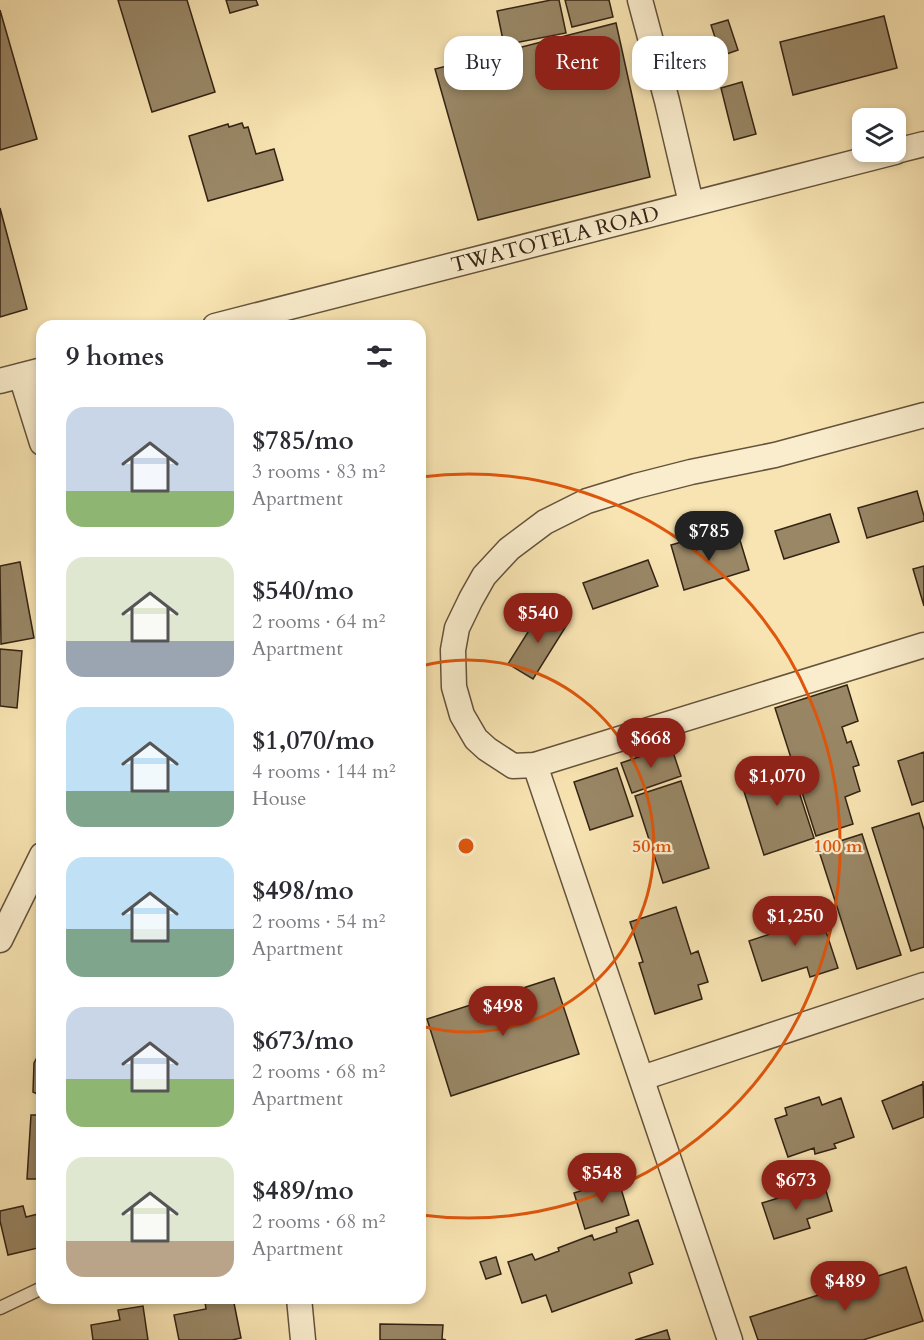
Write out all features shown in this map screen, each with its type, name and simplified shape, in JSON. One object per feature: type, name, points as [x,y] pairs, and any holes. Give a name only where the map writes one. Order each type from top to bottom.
[{"type":"street","points":[[640,0],[691,203]]},
{"type":"street","name":"TWATOTELA ROAD","points":[[906,148],[924,144]]},
{"type":"street","name":"TWATOTELA ROAD","points":[[238,320],[852,162]]},
{"type":"street","points":[[21,376],[36,424]]},
{"type":"street","points":[[924,415],[775,455],[636,486],[587,501],[545,522],[509,549],[484,576],[471,599],[458,628],[453,650],[454,687],[462,715],[476,739],[513,766],[536,765],[924,645]]},
{"type":"street","points":[[536,765],[730,1340]]},
{"type":"street","points":[[0,940],[36,867]]},
{"type":"street","points":[[642,1078],[924,985]]},
{"type":"street","points":[[299,1304],[303,1340]]},
{"type":"lane","points":[[0,1308],[36,1291]]},
{"type":"building","points":[[118,0],[187,0],[215,92],[152,112]]},
{"type":"building","points":[[226,0],[256,0],[258,5],[230,13]]},
{"type":"building","points":[[559,0],[566,33],[535,36],[535,39],[523,41],[523,36],[502,36],[497,11]]},
{"type":"building","points":[[565,0],[609,0],[613,17],[572,27]]},
{"type":"building","points":[[0,10],[37,139],[0,150]]},
{"type":"building","points":[[884,16],[897,68],[793,95],[780,42]]},
{"type":"building","points":[[728,20],[738,50],[728,54],[728,36],[715,36],[711,25]]},
{"type":"building","points":[[616,23],[619,36],[565,36]]},
{"type":"building","points":[[620,41],[650,177],[478,220],[435,69],[444,67],[444,90],[523,90],[523,47],[535,44],[535,90],[620,90]]},
{"type":"building","points":[[742,82],[756,134],[734,140],[722,90],[728,90],[728,86]]},
{"type":"building","points":[[242,123],[244,128],[248,127],[256,154],[274,149],[283,180],[208,201],[189,136],[228,124],[229,127]]},
{"type":"building","points":[[0,208],[27,309],[0,317]]},
{"type":"building","points":[[917,491],[924,521],[867,538],[858,508]]},
{"type":"building","points":[[830,514],[839,542],[784,559],[775,531]]},
{"type":"building","points":[[739,537],[749,570],[684,590],[671,545],[692,539],[696,550]]},
{"type":"building","points":[[648,560],[658,586],[593,609],[583,583]]},
{"type":"building","points":[[20,562],[34,638],[1,644],[0,566]]},
{"type":"building","points":[[924,566],[924,606],[913,569]]},
{"type":"building","points":[[543,608],[568,623],[533,679],[508,664]]},
{"type":"building","points":[[0,649],[22,651],[17,708],[0,706]]},
{"type":"building","points":[[847,685],[858,721],[842,727],[847,743],[851,741],[859,765],[853,767],[860,791],[845,797],[853,824],[816,836],[775,708]]},
{"type":"building","points":[[671,746],[681,776],[632,793],[621,763]]},
{"type":"building","points":[[924,752],[924,801],[912,805],[898,761]]},
{"type":"building","points":[[788,758],[814,838],[764,855],[742,785],[751,782],[748,771]]},
{"type":"building","points":[[617,768],[633,816],[590,830],[574,782]]},
{"type":"building","points":[[681,781],[709,868],[663,883],[635,796]]},
{"type":"building","points":[[919,813],[924,830],[924,947],[911,951],[872,828]]},
{"type":"building","points":[[862,834],[901,955],[857,969],[818,848]]},
{"type":"building","points":[[676,907],[691,954],[698,951],[708,982],[698,985],[702,999],[655,1014],[639,963],[643,962],[630,922]]},
{"type":"building","points":[[818,907],[838,968],[810,977],[807,967],[762,981],[749,941],[782,930],[779,919]]},
{"type":"building","points":[[554,978],[579,1054],[451,1096],[427,1019]]},
{"type":"building","points":[[36,1059],[36,1093],[33,1092]]},
{"type":"building","points":[[923,1081],[924,1117],[893,1129],[882,1101],[923,1084]]},
{"type":"building","points":[[819,1097],[822,1105],[841,1098],[854,1137],[834,1144],[836,1148],[815,1154],[814,1148],[788,1157],[775,1119],[787,1115],[785,1108]]},
{"type":"building","points":[[31,1115],[36,1115],[36,1179],[27,1179]]},
{"type":"building","points":[[618,1179],[629,1215],[585,1229],[574,1193]]},
{"type":"building","points":[[824,1184],[832,1211],[807,1219],[810,1228],[774,1239],[762,1203]]},
{"type":"building","points":[[23,1206],[26,1217],[36,1214],[36,1248],[8,1255],[0,1211]]},
{"type":"building","points":[[638,1220],[653,1264],[629,1273],[632,1283],[552,1312],[546,1295],[522,1303],[508,1262],[532,1254],[535,1260],[592,1235],[594,1240],[617,1232],[616,1228]]},
{"type":"building","points":[[496,1257],[501,1274],[486,1279],[480,1262]]},
{"type":"building","points":[[906,1267],[923,1321],[863,1340],[758,1340],[750,1317]]},
{"type":"building","points":[[205,1304],[234,1304],[241,1338],[179,1340],[174,1315],[206,1309]]},
{"type":"building","points":[[143,1306],[148,1340],[93,1340],[91,1325],[120,1320],[118,1310]]},
{"type":"building","points":[[380,1324],[443,1325],[442,1339],[446,1340],[380,1340]]},
{"type":"building","points":[[667,1330],[670,1340],[635,1340]]}]
